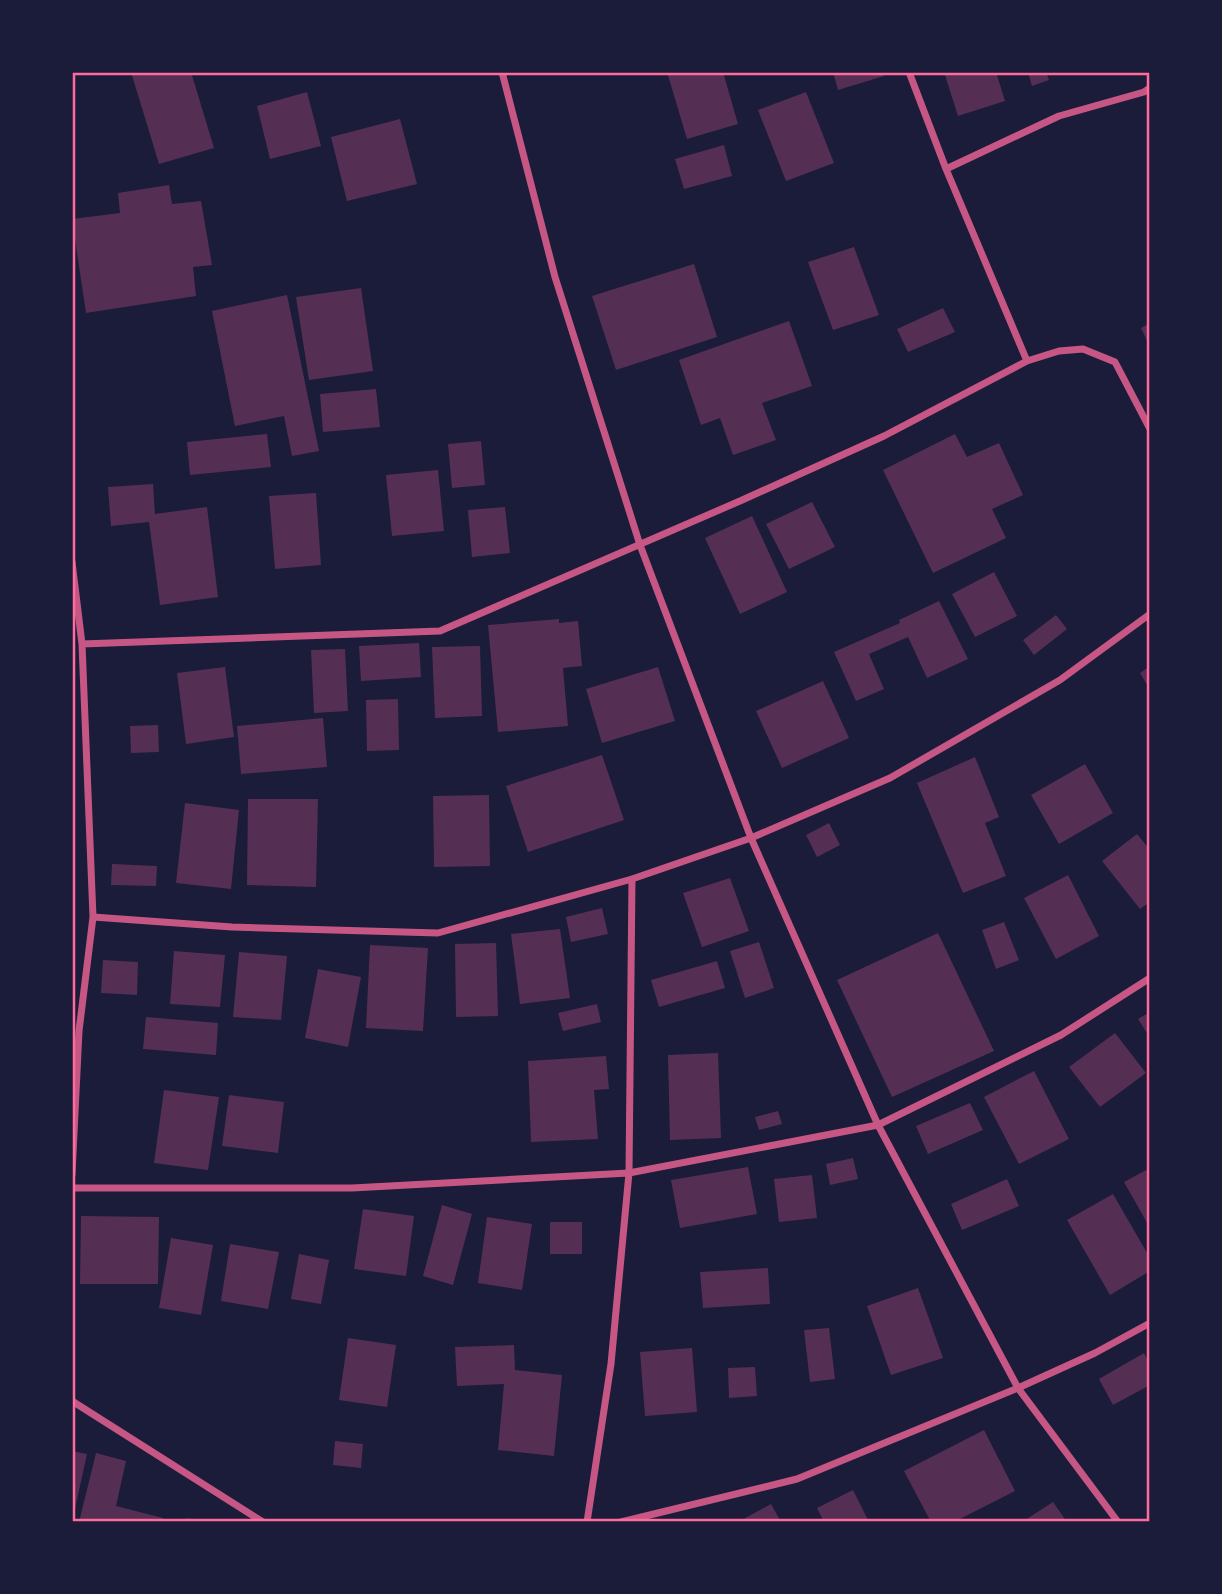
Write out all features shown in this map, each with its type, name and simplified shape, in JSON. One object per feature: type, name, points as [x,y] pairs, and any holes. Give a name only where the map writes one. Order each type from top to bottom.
[{"type":"street","points":[[502,72],[555,277],[640,545],[751,838],[878,1125],[1018,1388],[1118,1522]]},
{"type":"street","points":[[909,72],[946,169],[1027,361]]},
{"type":"street","points":[[946,169],[1059,116],[1150,88]]},
{"type":"street","points":[[82,644],[440,631],[884,436],[1027,361],[1059,351],[1083,349],[1115,362],[1150,429]]},
{"type":"street","points":[[72,562],[82,644],[93,917],[75,1030],[72,1174]]},
{"type":"street","points":[[93,917],[232,927],[438,933],[632,879],[751,838],[890,778],[1060,680],[1150,614]]},
{"type":"street","points":[[587,1522],[611,1364],[629,1173],[632,879]]},
{"type":"street","points":[[72,1188],[352,1188],[629,1173],[878,1125],[1060,1035],[1150,978]]},
{"type":"street","points":[[621,1522],[797,1479],[1018,1388],[1095,1353],[1150,1323]]},
{"type":"street","points":[[72,1401],[263,1522]]},
{"type":"building","points":[[131,72],[191,72],[214,148],[159,164]]},
{"type":"building","points":[[667,72],[723,72],[738,124],[687,139]]},
{"type":"building","points":[[833,72],[883,72],[884,76],[838,90]]},
{"type":"building","points":[[944,72],[996,72],[1005,101],[958,116]]},
{"type":"building","points":[[1028,72],[1046,72],[1049,80],[1032,86]]},
{"type":"building","points":[[307,92],[321,146],[270,159],[257,106]]},
{"type":"building","points":[[806,92],[834,163],[786,181],[758,110]]},
{"type":"building","points":[[400,119],[417,184],[347,201],[331,137]]},
{"type":"building","points":[[724,145],[732,176],[684,189],[675,159]]},
{"type":"building","points":[[169,185],[172,204],[201,201],[212,265],[193,267],[196,296],[86,313],[72,219],[120,213],[118,193]]},
{"type":"building","points":[[854,247],[879,315],[833,330],[808,262]]},
{"type":"building","points":[[694,264],[717,337],[616,370],[592,296]]},
{"type":"building","points":[[361,288],[373,371],[309,380],[296,297]]},
{"type":"building","points":[[287,295],[319,451],[292,456],[284,416],[235,426],[212,311]]},
{"type":"building","points":[[943,308],[955,332],[908,352],[897,329]]},
{"type":"building","points":[[789,321],[812,386],[762,403],[776,440],[733,455],[720,418],[701,425],[679,360]]},
{"type":"building","points":[[1150,323],[1150,347],[1141,328]]},
{"type":"building","points":[[376,389],[380,427],[323,432],[320,394]]},
{"type":"building","points":[[267,434],[271,467],[190,475],[187,442]]},
{"type":"building","points":[[955,434],[967,457],[999,443],[1023,495],[992,509],[1006,538],[933,573],[883,470]]},
{"type":"building","points":[[481,441],[485,485],[452,488],[448,444]]},
{"type":"building","points":[[438,470],[444,531],[392,536],[386,475]]},
{"type":"building","points":[[153,484],[155,514],[207,507],[218,597],[160,605],[149,522],[111,526],[108,487]]},
{"type":"building","points":[[316,493],[321,565],[275,569],[269,496]]},
{"type":"building","points":[[812,502],[835,547],[789,569],[766,524]]},
{"type":"building","points":[[505,507],[510,553],[472,557],[468,510]]},
{"type":"building","points":[[752,516],[787,592],[740,614],[705,538]]},
{"type":"building","points":[[994,572],[1017,616],[975,637],[952,594]]},
{"type":"building","points":[[939,601],[968,659],[927,678],[908,637],[869,654],[884,689],[856,701],[834,652],[900,623],[899,620]]},
{"type":"building","points":[[1056,615],[1067,629],[1034,655],[1023,640]]},
{"type":"building","points":[[559,619],[559,623],[578,621],[582,666],[563,668],[568,726],[498,732],[488,625]]},
{"type":"building","points":[[419,643],[421,677],[361,681],[359,646]]},
{"type":"building","points":[[480,646],[482,716],[435,718],[432,647]]},
{"type":"building","points":[[345,649],[348,711],[314,713],[311,650]]},
{"type":"building","points":[[1150,666],[1150,690],[1140,673]]},
{"type":"building","points":[[225,667],[234,737],[186,744],[177,673]]},
{"type":"building","points":[[658,667],[675,721],[602,743],[586,689]]},
{"type":"building","points":[[823,681],[849,738],[782,768],[756,711]]},
{"type":"building","points":[[398,699],[399,750],[367,751],[366,700]]},
{"type":"building","points":[[323,718],[327,767],[241,774],[237,726]]},
{"type":"building","points":[[158,725],[159,752],[131,753],[130,726]]},
{"type":"building","points":[[602,755],[624,820],[528,852],[506,786]]},
{"type":"building","points":[[975,757],[999,817],[985,823],[1006,876],[963,893],[917,783]]},
{"type":"building","points":[[1085,764],[1113,813],[1059,844],[1031,795]]},
{"type":"building","points":[[489,795],[490,866],[434,867],[433,796]]},
{"type":"building","points":[[248,799],[318,799],[316,887],[247,885]]},
{"type":"building","points":[[185,803],[239,810],[231,889],[176,883]]},
{"type":"building","points":[[829,823],[840,845],[817,857],[806,835]]},
{"type":"building","points":[[1137,834],[1150,850],[1150,902],[1140,909],[1102,861]]},
{"type":"building","points":[[112,864],[157,866],[156,886],[111,885]]},
{"type":"building","points":[[1068,875],[1099,936],[1056,959],[1024,898]]},
{"type":"building","points":[[730,878],[749,931],[702,947],[683,893]]},
{"type":"building","points":[[72,882],[75,882],[74,902],[72,902]]},
{"type":"building","points":[[602,908],[608,934],[571,942],[566,917]]},
{"type":"building","points":[[1004,922],[1019,960],[996,969],[982,930]]},
{"type":"building","points":[[560,929],[570,998],[520,1004],[511,934]]},
{"type":"building","points":[[938,933],[994,1051],[892,1097],[837,980]]},
{"type":"building","points":[[759,942],[774,988],[745,998],[730,951]]},
{"type":"building","points":[[496,943],[498,1016],[456,1017],[455,944]]},
{"type":"building","points":[[370,945],[428,948],[423,1031],[366,1028]]},
{"type":"building","points":[[174,951],[225,955],[220,1007],[170,1004]]},
{"type":"building","points":[[239,952],[287,956],[281,1020],[233,1017]]},
{"type":"building","points":[[103,960],[138,962],[137,995],[101,993]]},
{"type":"building","points":[[717,961],[725,988],[659,1007],[651,980]]},
{"type":"building","points":[[318,969],[361,977],[348,1047],[305,1038]]},
{"type":"building","points":[[597,1004],[601,1022],[563,1031],[558,1013]]},
{"type":"building","points":[[1150,1012],[1150,1038],[1138,1019]]},
{"type":"building","points":[[146,1017],[218,1023],[216,1055],[143,1049]]},
{"type":"building","points":[[1115,1033],[1146,1073],[1100,1107],[1069,1067]]},
{"type":"building","points":[[718,1053],[721,1138],[670,1140],[668,1055]]},
{"type":"building","points":[[606,1056],[609,1089],[594,1090],[598,1139],[531,1142],[528,1061]]},
{"type":"building","points":[[1034,1071],[1069,1139],[1019,1164],[984,1097]]},
{"type":"building","points":[[164,1090],[219,1097],[208,1170],[154,1163]]},
{"type":"building","points":[[229,1095],[284,1102],[278,1153],[222,1146]]},
{"type":"building","points":[[970,1103],[983,1130],[928,1154],[916,1126]]},
{"type":"building","points":[[778,1111],[782,1124],[759,1130],[755,1117]]},
{"type":"building","points":[[853,1158],[858,1179],[830,1185],[826,1164]]},
{"type":"building","points":[[748,1167],[757,1214],[680,1228],[671,1180]]},
{"type":"building","points":[[1150,1168],[1150,1228],[1124,1182]]},
{"type":"building","points":[[812,1175],[817,1218],[779,1222],[774,1179]]},
{"type":"building","points":[[1007,1179],[1019,1206],[962,1230],[951,1204]]},
{"type":"building","points":[[1113,1194],[1150,1258],[1150,1271],[1110,1295],[1067,1220]]},
{"type":"building","points":[[442,1205],[472,1214],[453,1285],[423,1276]]},
{"type":"building","points":[[363,1209],[414,1216],[406,1276],[354,1269]]},
{"type":"building","points":[[81,1216],[159,1217],[158,1284],[80,1284]]},
{"type":"building","points":[[487,1217],[532,1224],[522,1290],[478,1283]]},
{"type":"building","points":[[550,1222],[582,1222],[582,1254],[550,1254]]},
{"type":"building","points":[[171,1238],[213,1245],[201,1315],[159,1308]]},
{"type":"building","points":[[230,1244],[279,1252],[268,1309],[221,1301]]},
{"type":"building","points":[[299,1254],[329,1260],[321,1304],[291,1299]]},
{"type":"building","points":[[768,1268],[770,1304],[703,1308],[700,1272]]},
{"type":"building","points":[[918,1288],[943,1358],[891,1375],[867,1306]]},
{"type":"building","points":[[829,1328],[835,1379],[810,1382],[804,1330]]},
{"type":"building","points":[[348,1338],[396,1345],[387,1407],[339,1400]]},
{"type":"building","points":[[514,1345],[515,1370],[562,1375],[554,1456],[498,1450],[504,1384],[457,1386],[455,1347]]},
{"type":"building","points":[[692,1348],[697,1412],[645,1416],[640,1352]]},
{"type":"building","points":[[1144,1353],[1150,1364],[1150,1385],[1113,1405],[1099,1379]]},
{"type":"building","points":[[755,1367],[757,1396],[729,1398],[728,1368]]},
{"type":"building","points":[[984,1430],[1015,1491],[954,1522],[931,1522],[904,1471]]},
{"type":"building","points":[[335,1441],[363,1444],[361,1468],[333,1465]]},
{"type":"building","points":[[72,1451],[87,1454],[73,1518],[72,1518]]},
{"type":"building","points":[[96,1453],[126,1461],[116,1506],[163,1518],[162,1522],[79,1522]]},
{"type":"building","points":[[853,1490],[869,1522],[824,1522],[817,1508]]},
{"type":"building","points":[[1053,1502],[1067,1522],[1022,1522]]},
{"type":"building","points":[[771,1504],[781,1522],[738,1522]]},
{"type":"building","points":[[186,1518],[202,1521],[202,1522],[185,1522]]}]
